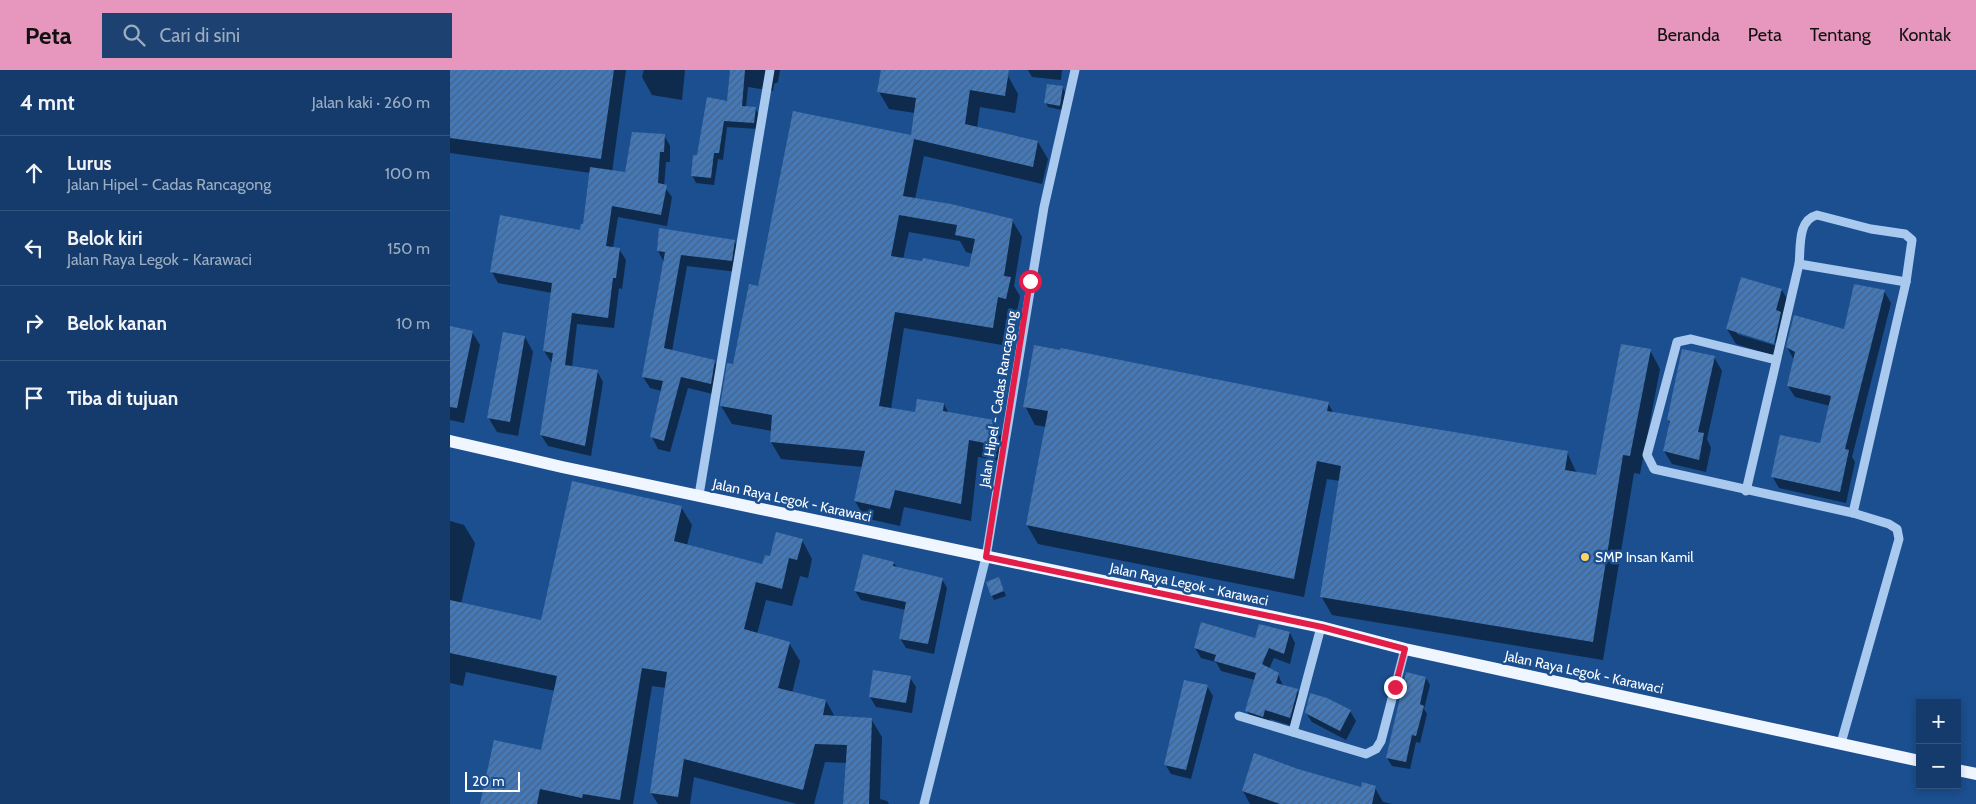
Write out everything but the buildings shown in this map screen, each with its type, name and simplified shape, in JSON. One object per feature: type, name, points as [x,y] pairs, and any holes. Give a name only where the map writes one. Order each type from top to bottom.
[{"type":"main road","name":"Jalan Raya Legok - Karawaci","points":[[450,441],[986,557],[1322,627],[1405,649],[1916,760]]},
{"type":"main road","points":[[1961,771],[1976,774]]},
{"type":"street","points":[[699,495],[770,70]]},
{"type":"street","name":"Jalan Hipel - Cadas Rancagong","points":[[924,804],[986,557],[1040,225],[1075,70]]},
{"type":"street","points":[[1746,491],[1799,264],[1803,226],[1811,217],[1817,215],[1909,237],[1912,245],[1906,282],[1853,513]]},
{"type":"street","points":[[1799,264],[1906,282]]},
{"type":"street","points":[[1776,360],[1691,339],[1677,342],[1647,455],[1654,469],[1746,491],[1853,513],[1890,524],[1897,530],[1899,539],[1841,744]]},
{"type":"street","points":[[1293,732],[1322,627]]},
{"type":"street","points":[[1239,716],[1359,754],[1366,754],[1376,749],[1381,741],[1405,649]]},
{"type":"place","name":"SMP Insan Kamil","points":[[1585,557]]},
{"type":"route","points":[[1030,281],[986,557],[1322,627],[1405,649],[1395,687]]}]
